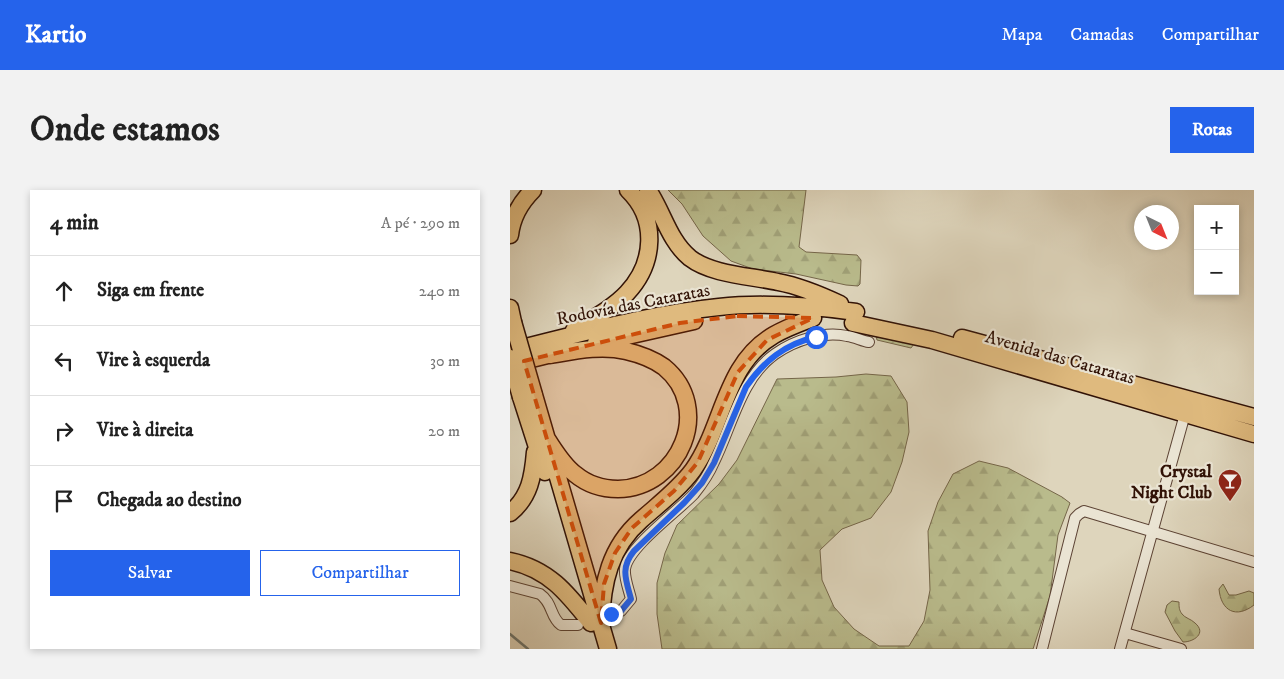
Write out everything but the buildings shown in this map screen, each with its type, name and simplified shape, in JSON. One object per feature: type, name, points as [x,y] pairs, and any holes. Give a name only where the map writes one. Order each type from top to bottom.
[{"type":"main road","points":[[510,235],[516,213],[533,190]]},
{"type":"main road","points":[[559,339],[599,315],[620,299],[633,286],[643,270],[650,245],[649,227],[643,210],[628,190]]},
{"type":"main road","points":[[648,190],[674,239],[690,258],[702,265],[722,272],[781,282],[831,300],[854,318]]},
{"type":"main road","name":"Rodovía das Cataratas","points":[[510,351],[659,316],[720,306],[815,306],[854,318]]},
{"type":"main road","points":[[512,315],[527,396],[595,621],[608,649]]},
{"type":"main road","name":"Rodovía das Cataratas","points":[[510,364],[680,323],[738,316],[854,318]]},
{"type":"main road","points":[[598,649],[595,621],[604,584],[615,553],[632,528],[674,491],[698,462],[709,441],[727,394],[738,372],[752,354],[775,334],[813,318]]},
{"type":"main road","name":"Avenida das Cataratas","points":[[854,318],[1254,434]]},
{"type":"main road","name":"Avenida das Cataratas","points":[[854,318],[941,332],[1254,417]]},
{"type":"main road","points":[[541,441],[581,478],[606,488],[623,489],[647,482],[668,467],[682,446],[688,421],[684,396],[676,380],[664,367],[650,359],[625,351],[606,348],[550,355]]},
{"type":"main road","points":[[510,358],[527,396]]},
{"type":"main road","points":[[510,513],[520,503],[530,486],[541,441]]},
{"type":"main road","points":[[510,561],[534,569],[559,585],[595,621]]},
{"type":"street","points":[[510,586],[544,596],[550,605],[554,618],[561,625],[595,621],[621,611],[631,599],[624,571],[631,555],[702,483],[714,463],[746,387],[766,362],[775,354],[797,342],[816,337],[848,336],[869,342]]},
{"type":"street","points":[[1120,649],[1185,414]]},
{"type":"street","points":[[1042,649],[1075,518],[1084,511],[1254,562]]},
{"type":"street","points":[[1125,632],[1182,649]]},
{"type":"highlighted area","points":[[737,316],[813,318],[767,340],[738,372],[698,462],[674,491],[632,528],[615,553],[604,584],[601,623],[524,361],[680,323]]},
{"type":"green space","points":[[668,190],[806,190],[799,247],[806,252],[857,255],[861,260],[860,284],[858,286],[846,285],[796,274],[753,269],[731,261],[703,236],[682,204]]},
{"type":"green space","points":[[876,336],[914,344],[911,348],[877,340]]},
{"type":"green space","points":[[866,374],[891,376],[907,402],[909,432],[902,462],[891,492],[871,518],[842,529],[820,550],[822,580],[834,607],[854,629],[879,646],[909,646],[924,621],[930,590],[928,531],[938,502],[953,474],[979,461],[1008,468],[1070,503],[1058,535],[1050,596],[1033,649],[662,649],[657,614],[657,583],[665,553],[677,525],[719,484],[737,460],[777,379]]},
{"type":"green space","points":[[1223,584],[1229,595],[1249,591],[1254,593],[1254,605],[1241,612],[1230,610],[1220,597],[1219,589]]},
{"type":"green space","points":[[1172,601],[1179,602],[1182,614],[1200,630],[1195,639],[1183,642],[1175,631],[1165,612],[1167,605]]},
{"type":"waterway","points":[[510,634],[528,649]]},
{"type":"place","name":"Crystal Night Club","points":[[1230,502]]},
{"type":"route","points":[[611,614],[621,611],[631,599],[624,571],[628,560],[634,551],[694,493],[709,473],[746,387],[758,371],[775,354],[797,342],[816,337]]}]
